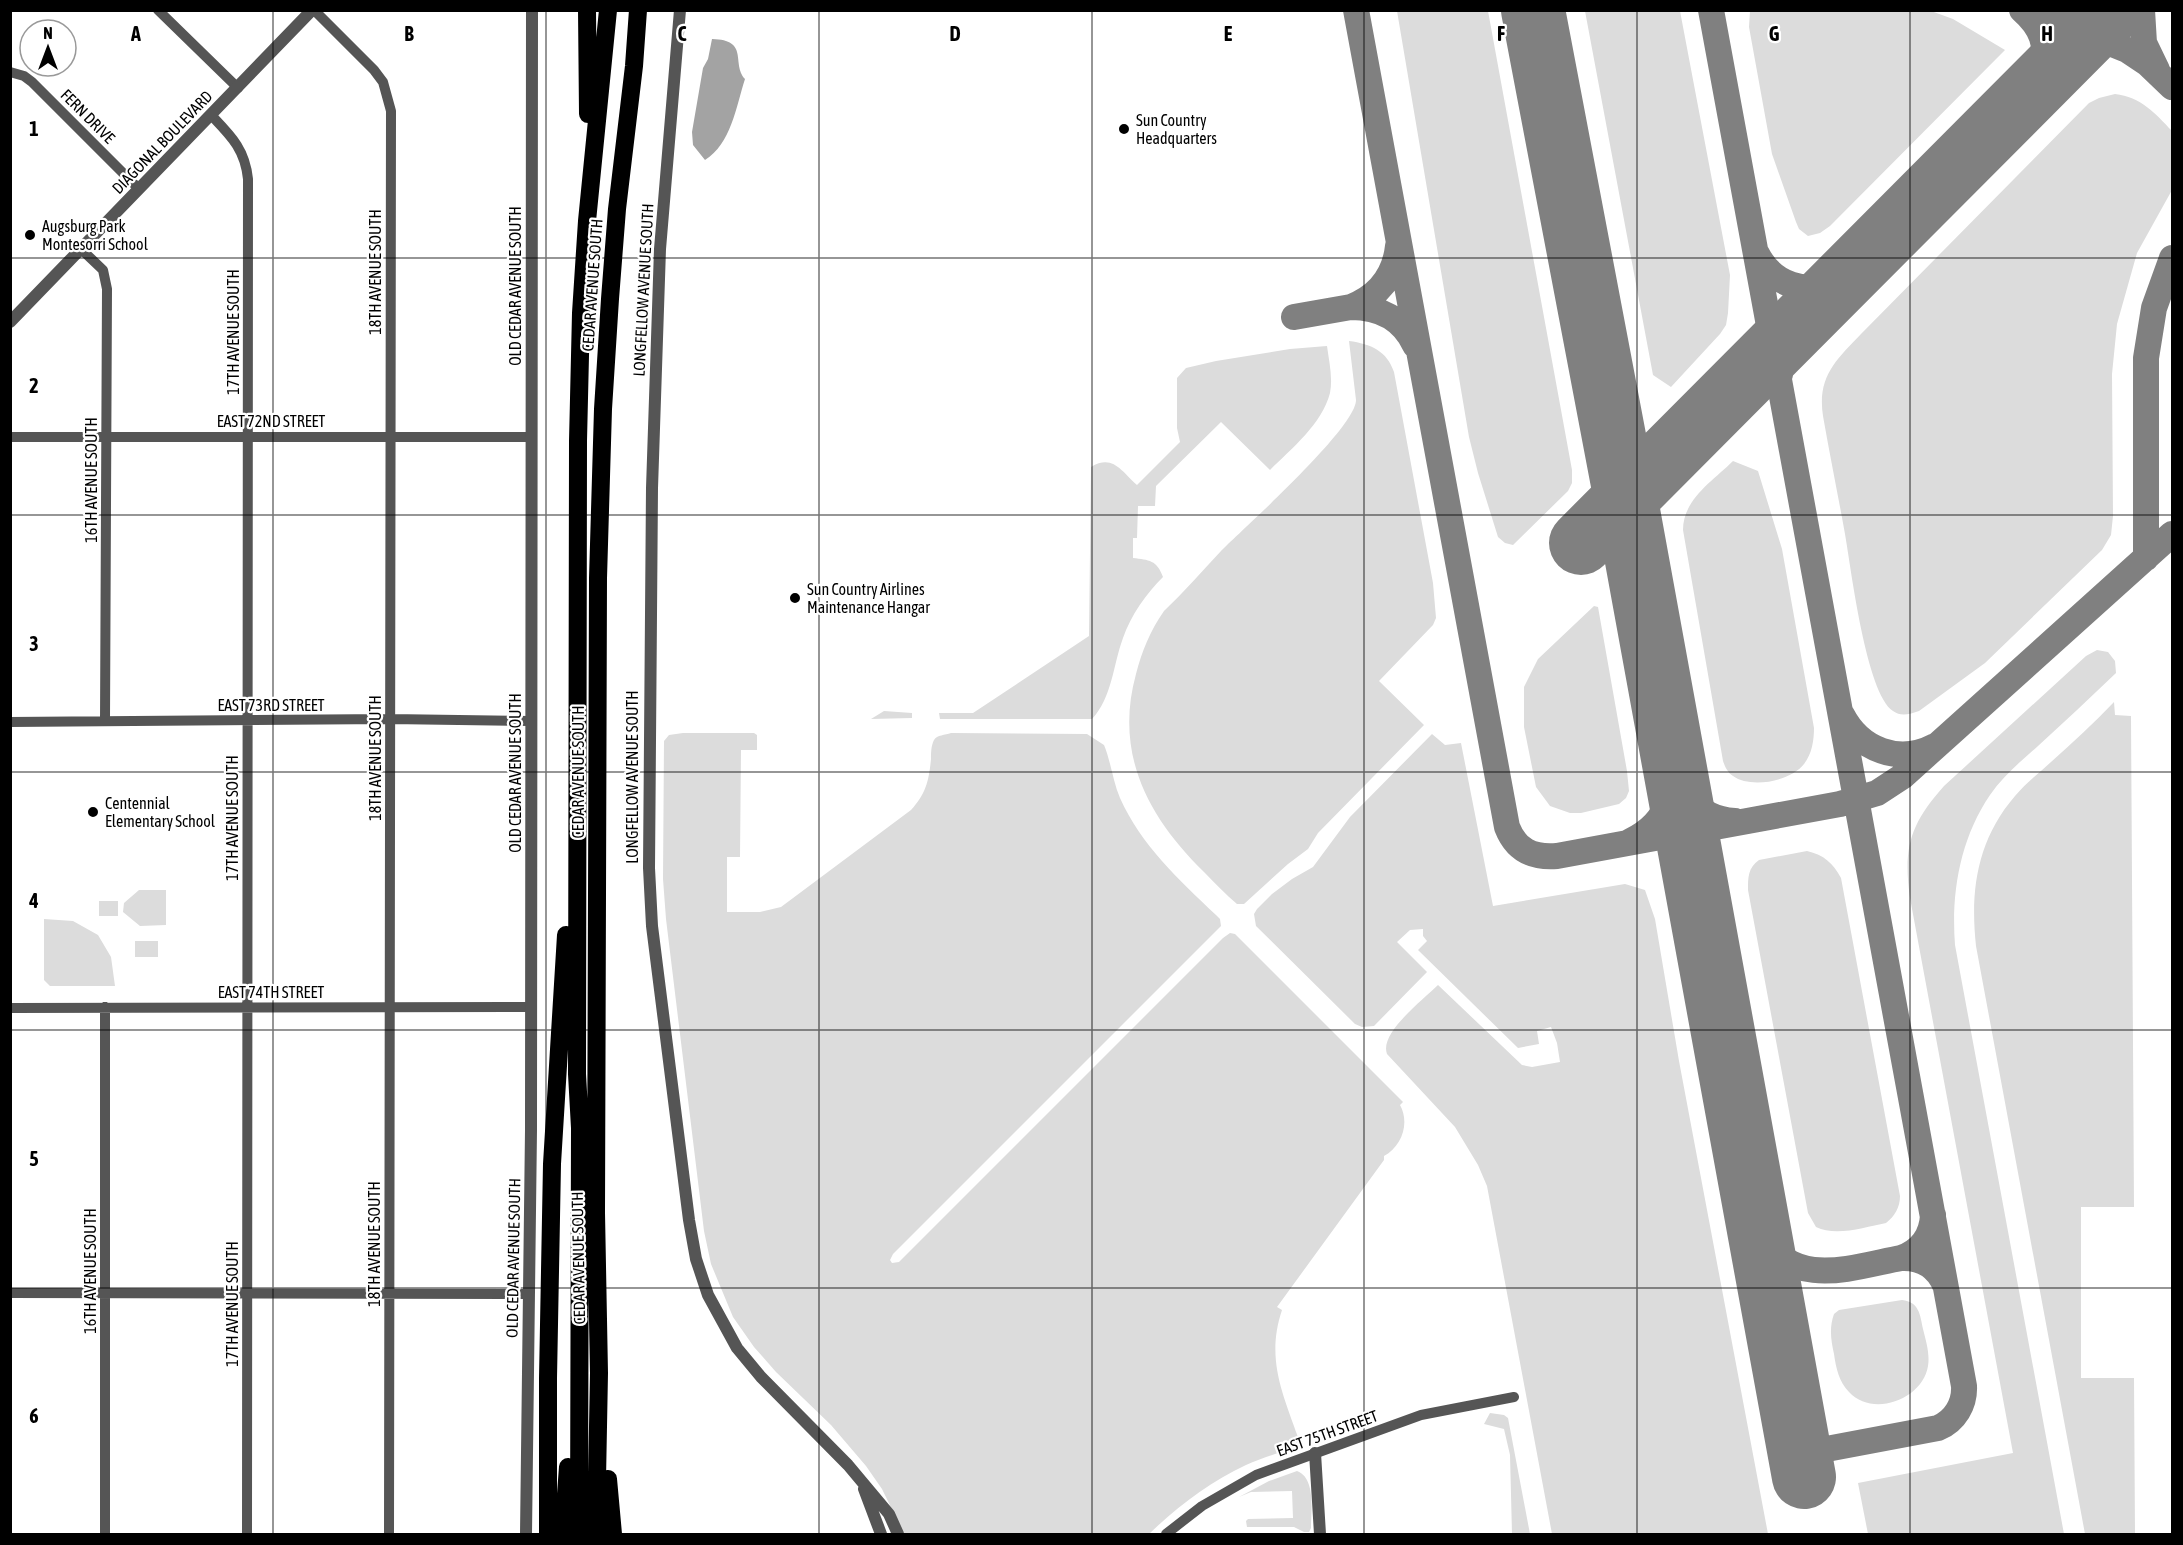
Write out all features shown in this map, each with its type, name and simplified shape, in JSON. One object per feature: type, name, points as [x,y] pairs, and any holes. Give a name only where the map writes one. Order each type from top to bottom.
[{"type":"highway","points":[[587,10],[587,220]]},
{"type":"highway","name":"CEDAR AVENUE SOUTH","points":[[579,1534],[578,441],[581,313],[587,220],[608,10]]},
{"type":"highway","name":"CEDAR AVENUE SOUTH","points":[[597,1534],[599,1373],[596,1213],[598,578],[603,409],[610,299],[638,10]]},
{"type":"highway","points":[[548,1534],[552,1164],[565,940],[577,893]]},
{"type":"highway","points":[[563,1534],[580,1309]]},
{"type":"highway","points":[[599,1373],[612,1534]]},
{"type":"street","points":[[158,10],[238,88]]},
{"type":"street","name":"DIAGONAL BOULEVARD","points":[[10,322],[313,10]]},
{"type":"street","name":"18TH AVENUE SOUTH","points":[[313,10],[374,70],[383,82],[390,104],[389,1534]]},
{"type":"street","name":"OLD CEDAR AVENUE SOUTH","points":[[526,1534],[531,1007],[532,10]]},
{"type":"street","name":"LONGFELLOW AVENUE SOUTH","points":[[680,10],[660,249],[652,488],[649,903],[689,1220],[696,1259],[708,1295],[728,1333],[747,1362],[837,1452],[889,1514],[898,1534]]},
{"type":"street","name":"FERN DRIVE","points":[[10,72],[24,76],[32,82],[139,189]]},
{"type":"street","name":"17TH AVENUE SOUTH","points":[[211,115],[242,151],[247,165],[247,1534]]},
{"type":"street","name":"16TH AVENUE SOUTH","points":[[81,249],[103,270],[107,289],[105,721]]},
{"type":"street","name":"EAST 72ND STREET","points":[[10,437],[531,436]]},
{"type":"street","name":"EAST 73RD STREET","points":[[10,722],[390,719],[531,721]]},
{"type":"street","name":"16TH AVENUE SOUTH","points":[[105,1007],[105,1534]]},
{"type":"street","name":"EAST 74TH STREET","points":[[10,1008],[531,1007]]},
{"type":"street","points":[[10,1293],[528,1294]]},
{"type":"street","name":"EAST 75TH STREET","points":[[1166,1534],[1202,1506],[1256,1475],[1421,1415],[1514,1397]]},
{"type":"street","points":[[1315,1453],[1320,1534]]},
{"type":"street","name":"LONGFELLOW AVENUE SOUTH","points":[[862,1482],[881,1534]]},
{"type":"shaded area","points":[[1397,11],[1488,11],[1572,470],[1572,483],[1568,491],[1513,545],[1505,543],[1498,537],[1469,437]]},
{"type":"shaded area","points":[[1585,11],[1680,11],[1730,275],[1726,325],[1671,387],[1653,375]]},
{"type":"shaded area","points":[[1750,11],[1931,11],[1953,19],[2005,50],[1830,226],[1820,233],[1808,236],[1799,229],[1772,154],[1749,27]]},
{"type":"shaded area","points":[[712,39],[731,43],[738,53],[739,66],[745,79],[727,135],[714,153],[705,160],[693,145],[692,132],[703,68],[708,59]]},
{"type":"shaded area","points":[[2115,94],[2140,102],[2172,131],[2172,190],[2137,253],[2117,324],[2112,374],[2113,516],[2111,535],[2102,550],[1985,663],[1919,711],[1899,714],[1883,700],[1875,681],[1861,628],[1823,416],[1823,390],[1826,380],[1836,361],[1852,343],[2089,103]]},
{"type":"shaded area","points":[[1349,341],[1377,350],[1387,359],[1394,372],[1433,583],[1436,618],[1433,625],[1379,681],[1424,725],[1318,833],[1308,849],[1244,904],[1237,904],[1184,851],[1152,806],[1133,757],[1129,731],[1130,703],[1141,657],[1164,611],[1221,551],[1320,454],[1351,414],[1356,400]]},
{"type":"shaded area","points":[[1327,346],[1331,381],[1326,404],[1305,435],[1270,470],[1221,422],[1156,486],[1155,506],[1138,506],[1137,538],[1133,538],[1133,558],[1152,562],[1158,567],[1163,577],[1145,598],[1126,629],[1108,691],[1099,711],[1092,719],[940,719],[939,713],[973,713],[1089,636],[1091,467],[1099,463],[1111,463],[1137,485],[1180,442],[1177,428],[1177,378],[1186,368],[1290,349]]},
{"type":"shaded area","points":[[1733,461],[1758,471],[1782,549],[1814,728],[1809,756],[1798,770],[1781,779],[1760,782],[1741,780],[1733,776],[1723,761],[1683,530],[1688,509],[1700,491]]},
{"type":"shaded area","points":[[1594,606],[1598,607],[1629,791],[1626,798],[1619,804],[1581,813],[1570,813],[1550,806],[1536,787],[1524,727],[1524,687],[1538,659]]},
{"type":"shaded area","points":[[2097,650],[2108,652],[2115,661],[2116,673],[2012,769],[1990,795],[1980,812],[1971,830],[1960,867],[1956,886],[1954,925],[1955,945],[2064,1534],[1868,1534],[1858,1483],[2013,1453],[1910,898],[1908,865],[1912,837],[1923,813],[1944,786],[2086,656]]},
{"type":"shaded area","points":[[2114,702],[2115,715],[2131,716],[2134,1207],[2081,1207],[2081,1378],[2134,1378],[2135,1534],[2085,1534],[1976,946],[1974,906],[1984,848],[2002,813],[2024,787]]},
{"type":"shaded area","points":[[884,711],[912,713],[912,718],[871,719]]},
{"type":"shaded area","points":[[754,733],[757,735],[757,750],[741,750],[740,857],[727,857],[727,912],[760,912],[781,907],[911,810],[926,786],[932,745],[935,738],[939,736],[951,733],[1087,734],[1104,745],[1120,798],[1139,831],[1162,861],[1220,919],[1221,926],[893,1254],[890,1260],[892,1263],[899,1262],[1223,938],[1230,933],[1235,934],[1403,1102],[1400,1105],[1404,1126],[1400,1140],[1384,1156],[1384,1160],[1277,1307],[1282,1310],[1277,1327],[1278,1375],[1298,1437],[1298,1444],[1246,1465],[1220,1479],[1183,1504],[1149,1534],[904,1534],[882,1489],[866,1466],[831,1425],[776,1372],[754,1347],[733,1317],[711,1264],[704,1231],[663,879],[664,741],[669,735]]},
{"type":"shaded area","points":[[1432,734],[1445,745],[1461,743],[1493,906],[1625,884],[1645,890],[1655,919],[1679,1061],[1768,1534],[1552,1534],[1487,1186],[1478,1165],[1455,1127],[1387,1054],[1386,1046],[1389,1036],[1404,1017],[1438,985],[1522,1065],[1532,1067],[1560,1062],[1557,1043],[1551,1027],[1537,1031],[1539,1044],[1518,1048],[1418,950],[1427,941],[1423,936],[1423,929],[1410,930],[1397,942],[1427,972],[1374,1026],[1362,1027],[1355,1024],[1256,926],[1254,914],[1257,909],[1292,879],[1313,867],[1350,817]]},
{"type":"shaded area","points":[[1807,851],[1827,860],[1841,878],[1900,1196],[1896,1211],[1886,1223],[1851,1230],[1832,1231],[1816,1227],[1808,1213],[1748,890],[1749,873],[1759,860]]},
{"type":"shaded area","points":[[139,890],[166,890],[166,925],[140,926],[123,912],[124,903]]},
{"type":"shaded area","points":[[99,901],[118,901],[118,916],[99,916]]},
{"type":"shaded area","points":[[44,919],[73,921],[98,935],[111,957],[115,986],[50,986],[44,980]]},
{"type":"shaded area","points":[[135,941],[158,941],[158,957],[135,957]]},
{"type":"shaded area","points":[[1902,1300],[1912,1303],[1920,1314],[1928,1357],[1924,1378],[1917,1388],[1896,1401],[1871,1404],[1859,1400],[1846,1388],[1837,1370],[1831,1334],[1834,1314],[1839,1310]]},
{"type":"shaded area","points":[[1490,1413],[1504,1415],[1508,1418],[1530,1534],[1512,1534],[1510,1455],[1504,1429],[1484,1424]]},
{"type":"shaded area","points":[[1297,1471],[1307,1480],[1310,1488],[1311,1528],[1309,1532],[1294,1527],[1247,1527],[1248,1519],[1293,1518],[1292,1491],[1251,1492],[1239,1497],[1269,1481]]},
{"type":"taxiway","points":[[1356,10],[1507,827],[1515,842],[1526,851],[1540,856],[1557,856],[1840,804],[1877,793],[1903,776],[2172,534]]},
{"type":"taxiway","points":[[1531,10],[1537,31],[1535,10]]},
{"type":"taxiway","points":[[1711,10],[1964,1386],[1963,1399],[1958,1411],[1938,1428],[1800,1454]]},
{"type":"taxiway","points":[[2010,112],[2030,88],[2042,63],[2044,50],[2042,37],[2035,24],[2022,10]]},
{"type":"taxiway","points":[[2028,10],[2127,50],[2148,64],[2172,87]]},
{"type":"taxiway","points":[[2057,18],[2086,17],[2105,10]]},
{"type":"taxiway","points":[[2142,10],[2144,43],[2157,70]]},
{"type":"taxiway","points":[[1398,246],[1393,266],[1384,283],[1370,297],[1351,307],[1371,309],[1389,316],[1404,328],[1415,345]]},
{"type":"taxiway","points":[[1757,254],[1772,273],[1781,280],[1802,287],[1826,285],[1837,280],[1867,256]]},
{"type":"taxiway","points":[[2146,558],[2146,358],[2154,308],[2172,258]]},
{"type":"taxiway","points":[[1780,374],[1791,340],[1828,295]]},
{"type":"taxiway","points":[[1294,317],[1351,307]]},
{"type":"taxiway","points":[[1842,715],[1859,737],[1882,751],[1908,754],[1935,746]]},
{"type":"taxiway","points":[[1631,841],[1646,832],[1657,822],[1664,811],[1670,787],[1669,743],[1677,771],[1688,796],[1707,813],[1719,819],[1735,821]]},
{"type":"taxiway","points":[[1753,1195],[1762,1232],[1774,1250],[1788,1262],[1805,1269],[1824,1271],[1901,1258]]},
{"type":"taxiway","points":[[1933,1215],[1930,1230],[1924,1242],[1920,1247],[1901,1258],[1915,1259],[1927,1264],[1938,1273],[1945,1285]]},
{"type":"runway","points":[[1533,10],[1626,500],[1804,1477]]},
{"type":"runway","points":[[1581,543],[2112,10]]},
{"type":"place","name":"Sun Country Headquarters","points":[[1124,129]]},
{"type":"place","name":"Augsburg Park Montesorri School","points":[[30,235]]},
{"type":"place","name":"Sun Country Airlines Maintenance Hangar","points":[[795,598]]},
{"type":"place","name":"Centennial Elementary School","points":[[93,812]]}]
